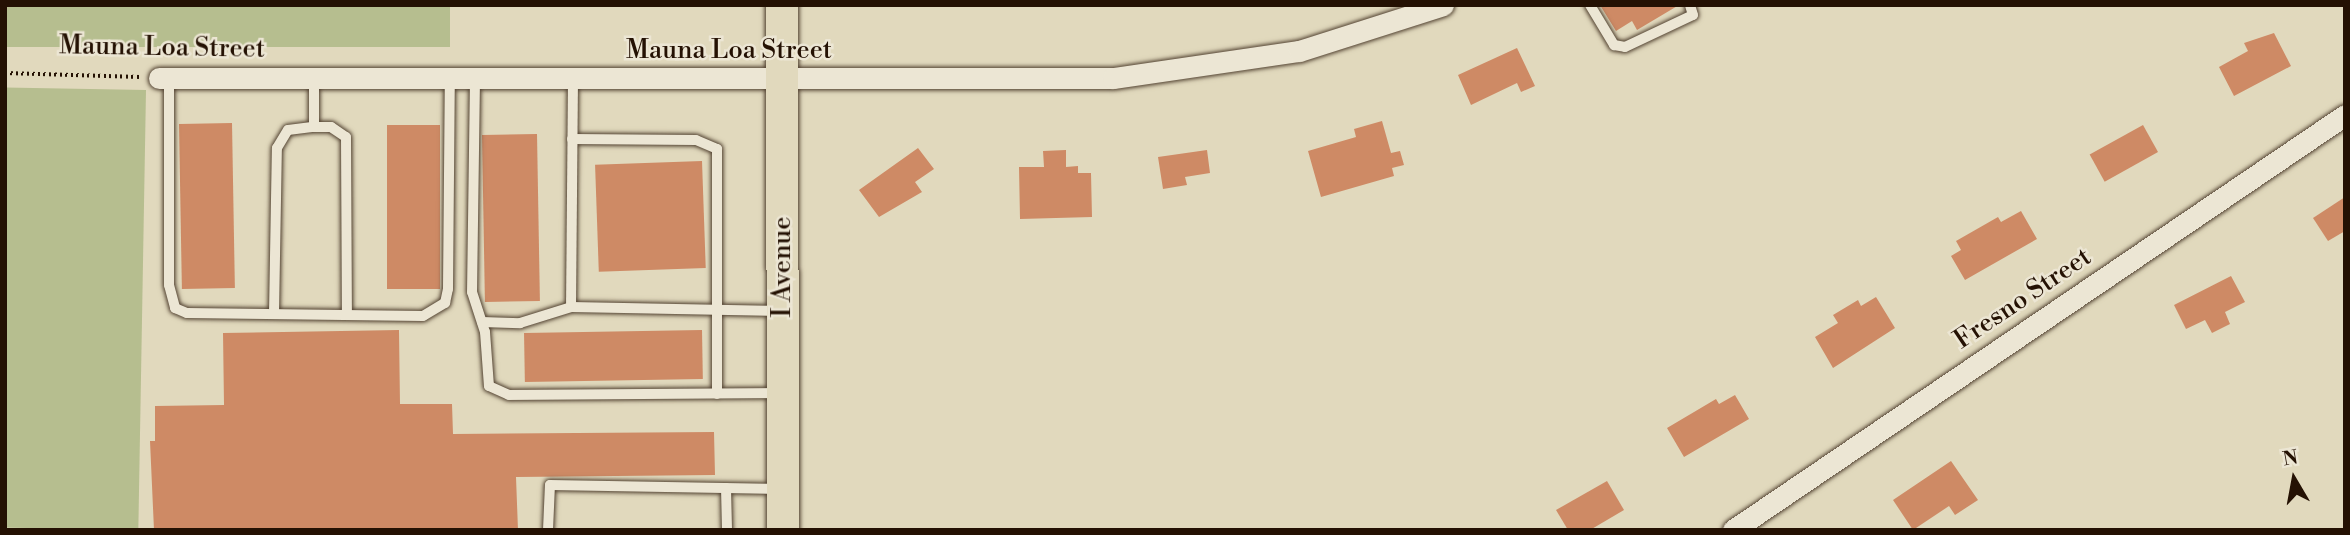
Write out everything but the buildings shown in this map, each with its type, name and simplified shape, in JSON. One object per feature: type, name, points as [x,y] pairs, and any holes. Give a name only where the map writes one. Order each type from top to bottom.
[{"type":"main road","name":"I Avenue","points":[[782,5],[783,530]]},
{"type":"street","name":"Mauna Loa Street","points":[[164,78],[1113,78],[1299,51],[1443,5]]},
{"type":"street","name":"Fresno Street","points":[[1733,530],[2345,116]]},
{"type":"lane","points":[[1590,5],[1614,45],[1625,47],[1693,15],[1690,5]]},
{"type":"lane","points":[[164,78],[169,285],[175,308],[187,313],[422,316],[445,303],[450,79]]},
{"type":"lane","points":[[314,79],[314,127]]},
{"type":"lane","points":[[475,79],[472,292],[482,322],[487,376],[497,392],[783,393]]},
{"type":"lane","points":[[571,307],[573,79]]},
{"type":"lane","points":[[274,314],[277,148],[288,130],[314,127],[340,130],[348,146],[347,315]]},
{"type":"lane","points":[[572,139],[696,140],[717,149],[717,394]]},
{"type":"lane","points":[[482,322],[520,323],[571,307],[783,311]]},
{"type":"lane","points":[[548,530],[550,485],[783,489]]},
{"type":"lane","points":[[726,488],[727,530]]},
{"type":"path","name":"Mauna Loa Street","points":[[5,73],[164,78]]},
{"type":"green space","points":[[5,5],[450,5],[450,47],[5,47]]},
{"type":"green space","points":[[5,88],[146,90],[138,530],[5,528]]}]
